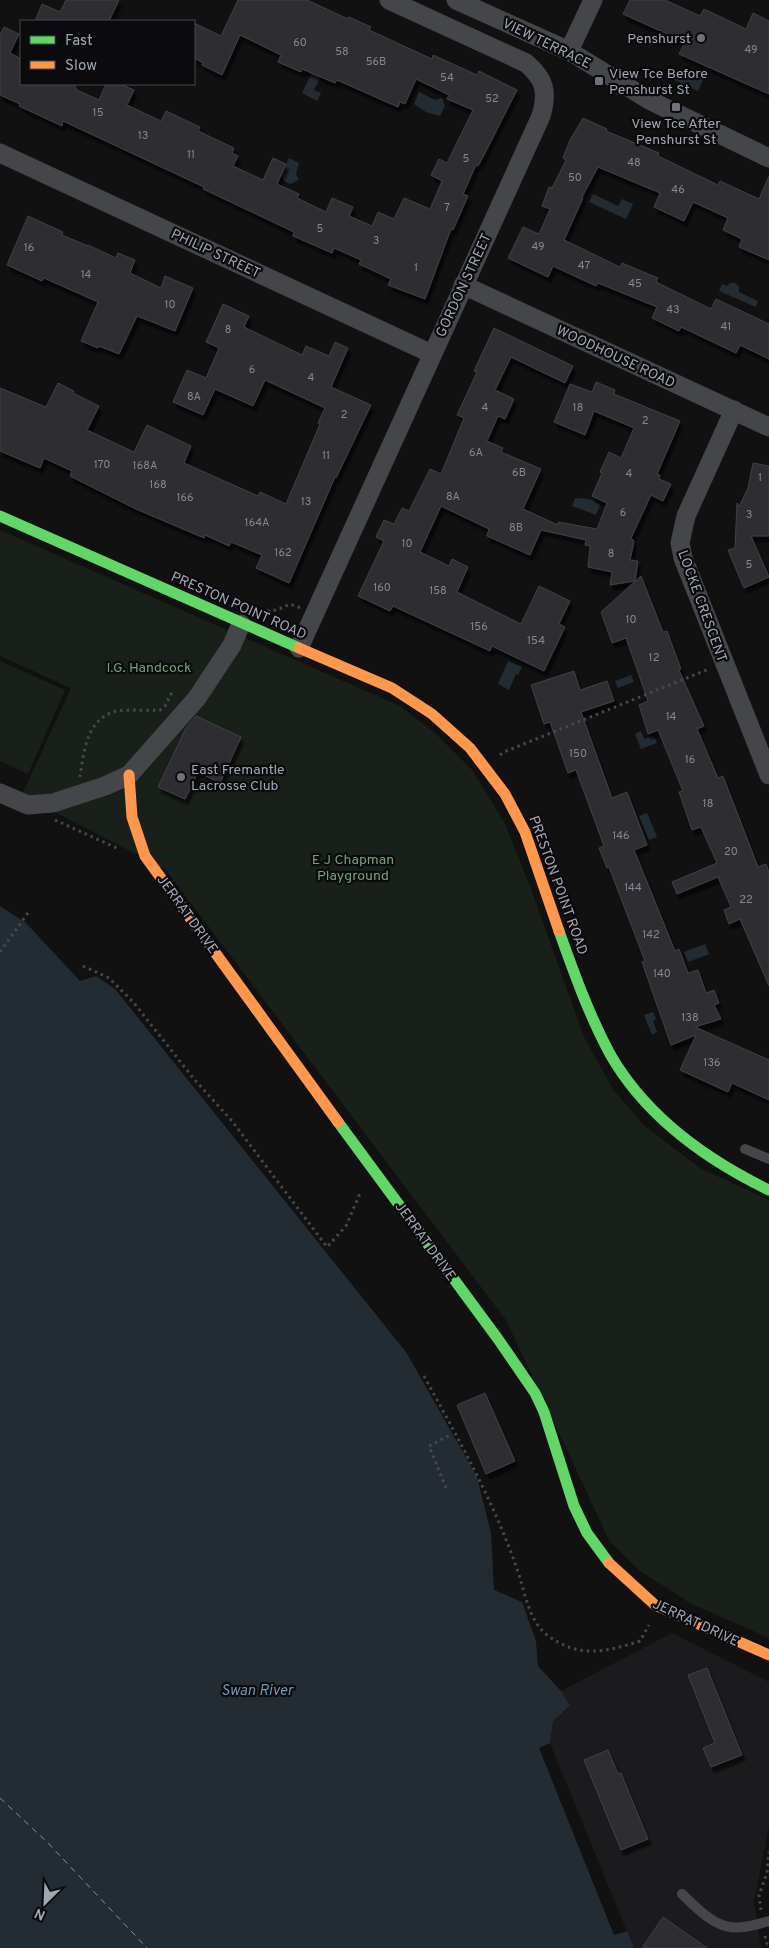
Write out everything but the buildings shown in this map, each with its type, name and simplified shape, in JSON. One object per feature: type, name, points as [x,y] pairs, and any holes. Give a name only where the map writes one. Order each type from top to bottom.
[{"type":"main road","name":"PRESTON POINT ROAD","points":[[0,516],[241,624],[303,638],[392,688],[432,714],[470,748],[494,778],[516,813],[525,832],[598,1031],[626,1079],[667,1125],[699,1152],[769,1190]]},
{"type":"main road","name":"JERRAT DRIVE","points":[[129,775],[130,816],[145,856],[360,1153],[498,1339],[535,1393],[544,1412],[574,1506],[587,1533],[603,1556],[617,1572],[655,1605],[769,1656]]},
{"type":"main road","name":"PRESTON POINT ROAD","points":[[512,783],[544,850]]},
{"type":"main road","points":[[733,1154],[755,1165]]},
{"type":"street","name":"GORDON STREET","points":[[303,638],[545,104],[544,85],[540,76],[526,63],[388,0]]},
{"type":"street","name":"VIEW TERRACE","points":[[456,0],[569,51],[649,100],[769,158]]},
{"type":"street","points":[[569,51],[593,0]]},
{"type":"street","name":"PHILIP STREET","points":[[0,153],[432,354]]},
{"type":"street","name":"WOODHOUSE ROAD","points":[[462,286],[769,427]]},
{"type":"street","name":"LOCKE CRESCENT","points":[[734,410],[686,516],[680,543],[683,558],[769,775]]},
{"type":"street","points":[[0,793],[28,805],[53,803],[89,792],[129,775],[197,698],[232,645],[241,624]]},
{"type":"lane","points":[[745,1149],[769,1159]]},
{"type":"lane","points":[[682,1894],[707,1917],[730,1927],[766,1922]]},
{"type":"path","points":[[495,760],[501,754],[724,663]]},
{"type":"path","points":[[89,792],[80,780],[89,734],[97,722],[108,714],[119,711],[160,710],[165,706],[173,690]]},
{"type":"path","points":[[496,748],[501,754]]},
{"type":"path","points":[[53,819],[125,852]]},
{"type":"path","points":[[0,952],[30,910]]},
{"type":"path","points":[[82,966],[109,978],[134,1003],[194,1079],[232,1122],[327,1247],[346,1226],[360,1192],[376,1174]]},
{"type":"path","points":[[424,1376],[496,1512],[532,1617],[546,1634],[565,1645],[594,1652],[612,1650],[640,1641],[646,1631],[655,1605]]},
{"type":"path","points":[[446,1488],[429,1446],[452,1434]]},
{"type":"path","points":[[768,1948],[766,1922],[759,1895],[767,1873],[769,1852]]},
{"type":"shaded area","points":[[672,1633],[769,1682],[769,1826],[754,1902],[761,1948],[634,1948],[550,1743],[553,1721],[570,1707],[561,1691]]},
{"type":"green space","name":"E J Chapman Playground","points":[[0,530],[400,706],[435,733],[473,771],[505,824],[531,889],[584,1037],[614,1091],[645,1126],[700,1168],[769,1200],[769,1638],[692,1604],[640,1571],[610,1542],[506,1320],[165,869],[22,795],[71,688],[0,656]]},
{"type":"green space","points":[[0,661],[65,690],[28,774],[0,761]]},
{"type":"water","points":[[315,66],[324,69],[314,90],[321,93],[317,101],[302,93]]},
{"type":"water","points":[[677,69],[703,80],[698,91],[672,79]]},
{"type":"water","points":[[419,92],[435,100],[442,98],[445,106],[440,116],[426,112],[414,104]]},
{"type":"water","points":[[289,158],[299,163],[296,174],[299,180],[290,184],[284,181],[281,176]]},
{"type":"water","points":[[593,194],[618,206],[622,199],[633,204],[626,219],[589,202]]},
{"type":"water","points":[[730,283],[736,283],[739,287],[739,292],[758,301],[756,307],[719,291],[722,284],[727,286]]},
{"type":"water","points":[[575,498],[590,499],[600,505],[596,515],[572,506]]},
{"type":"water","points":[[508,661],[522,667],[518,675],[516,674],[509,690],[498,684]]},
{"type":"water","points":[[631,675],[634,682],[618,688],[615,681]]},
{"type":"water","points":[[641,731],[644,739],[654,736],[657,743],[641,749],[635,734]]},
{"type":"water","points":[[647,813],[657,837],[649,840],[639,816]]},
{"type":"water","name":"Swan River","points":[[0,906],[26,923],[80,981],[96,976],[115,989],[406,1352],[477,1477],[491,1533],[494,1590],[522,1602],[536,1641],[538,1666],[561,1691],[570,1706],[553,1721],[550,1743],[634,1948],[0,1948]]},
{"type":"water","points":[[705,944],[709,954],[688,962],[684,952]]},
{"type":"water","points":[[653,1012],[656,1019],[653,1021],[657,1032],[652,1035],[644,1015]]},
{"type":"pier","points":[[550,1743],[627,1931],[614,1935],[539,1748]]},
{"type":"ferry route","points":[[0,1798],[47,1842],[147,1948]]},
{"type":"traffic: fast","points":[[0,516],[299,648]]},
{"type":"traffic: fast","points":[[559,931],[582,994],[602,1039],[625,1077],[641,1097],[659,1117],[700,1150],[722,1165],[769,1190]]},
{"type":"traffic: fast","points":[[338,1122],[498,1339],[535,1393],[544,1412],[574,1506],[587,1533],[609,1563]]},
{"type":"traffic: slow","points":[[299,648],[392,688],[432,714],[470,748],[505,794],[525,832],[559,931]]},
{"type":"traffic: slow","points":[[129,775],[132,817],[145,856],[338,1122]]},
{"type":"traffic: slow","points":[[609,1563],[655,1605],[769,1655]]},
{"type":"place","name":"Penshurst","points":[[701,38]]},
{"type":"place","name":"View Tce Before Penshurst St","points":[[599,81]]},
{"type":"place","name":"View Tce After Penshurst St","points":[[676,107]]},
{"type":"place","name":"East Fremantle Lacrosse Club","points":[[181,777]]},
{"type":"park label","name":"I.G. Handcock","points":[[149,667]]}]
